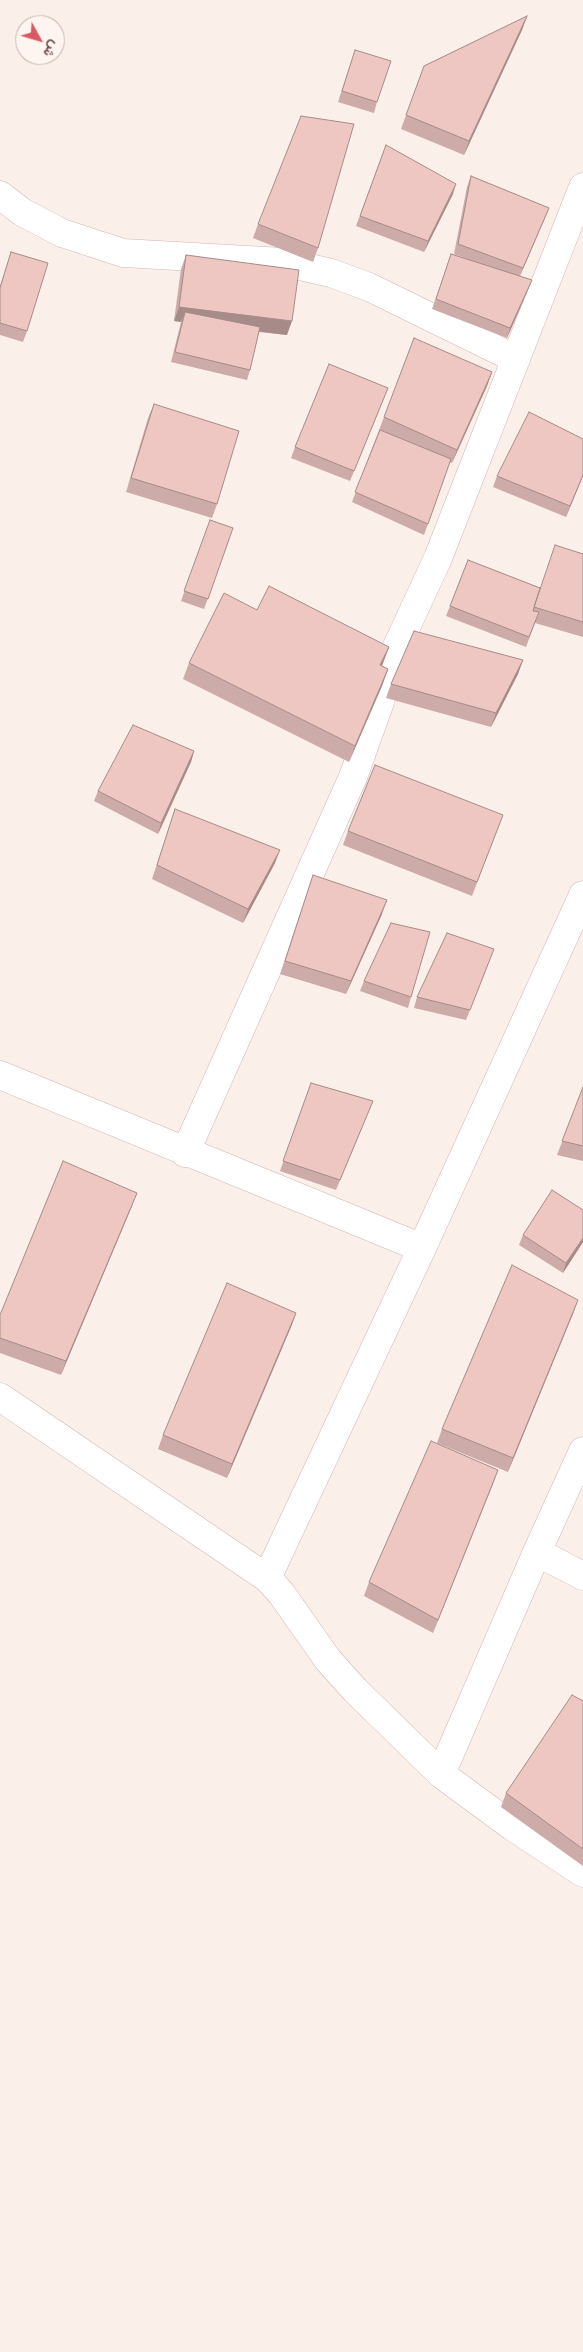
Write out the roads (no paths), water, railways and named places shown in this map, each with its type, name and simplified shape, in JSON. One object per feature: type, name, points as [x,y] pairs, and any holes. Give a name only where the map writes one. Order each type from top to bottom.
[{"type":"street","points":[[185,1153],[269,969],[311,866],[353,777],[380,702],[394,653],[438,558],[583,187]]},
{"type":"street","points":[[0,195],[22,212],[62,233],[123,253],[283,262],[331,273],[369,287],[516,359]]},
{"type":"street","points":[[267,1578],[422,1248],[583,895]]},
{"type":"street","points":[[0,1075],[185,1153],[422,1248]]},
{"type":"street","points":[[0,1397],[267,1578],[281,1593],[333,1666],[386,1722],[441,1774],[512,1827],[583,1873]]},
{"type":"street","points":[[441,1774],[537,1552],[583,1452]]},
{"type":"street","points":[[537,1552],[583,1576]]}]
